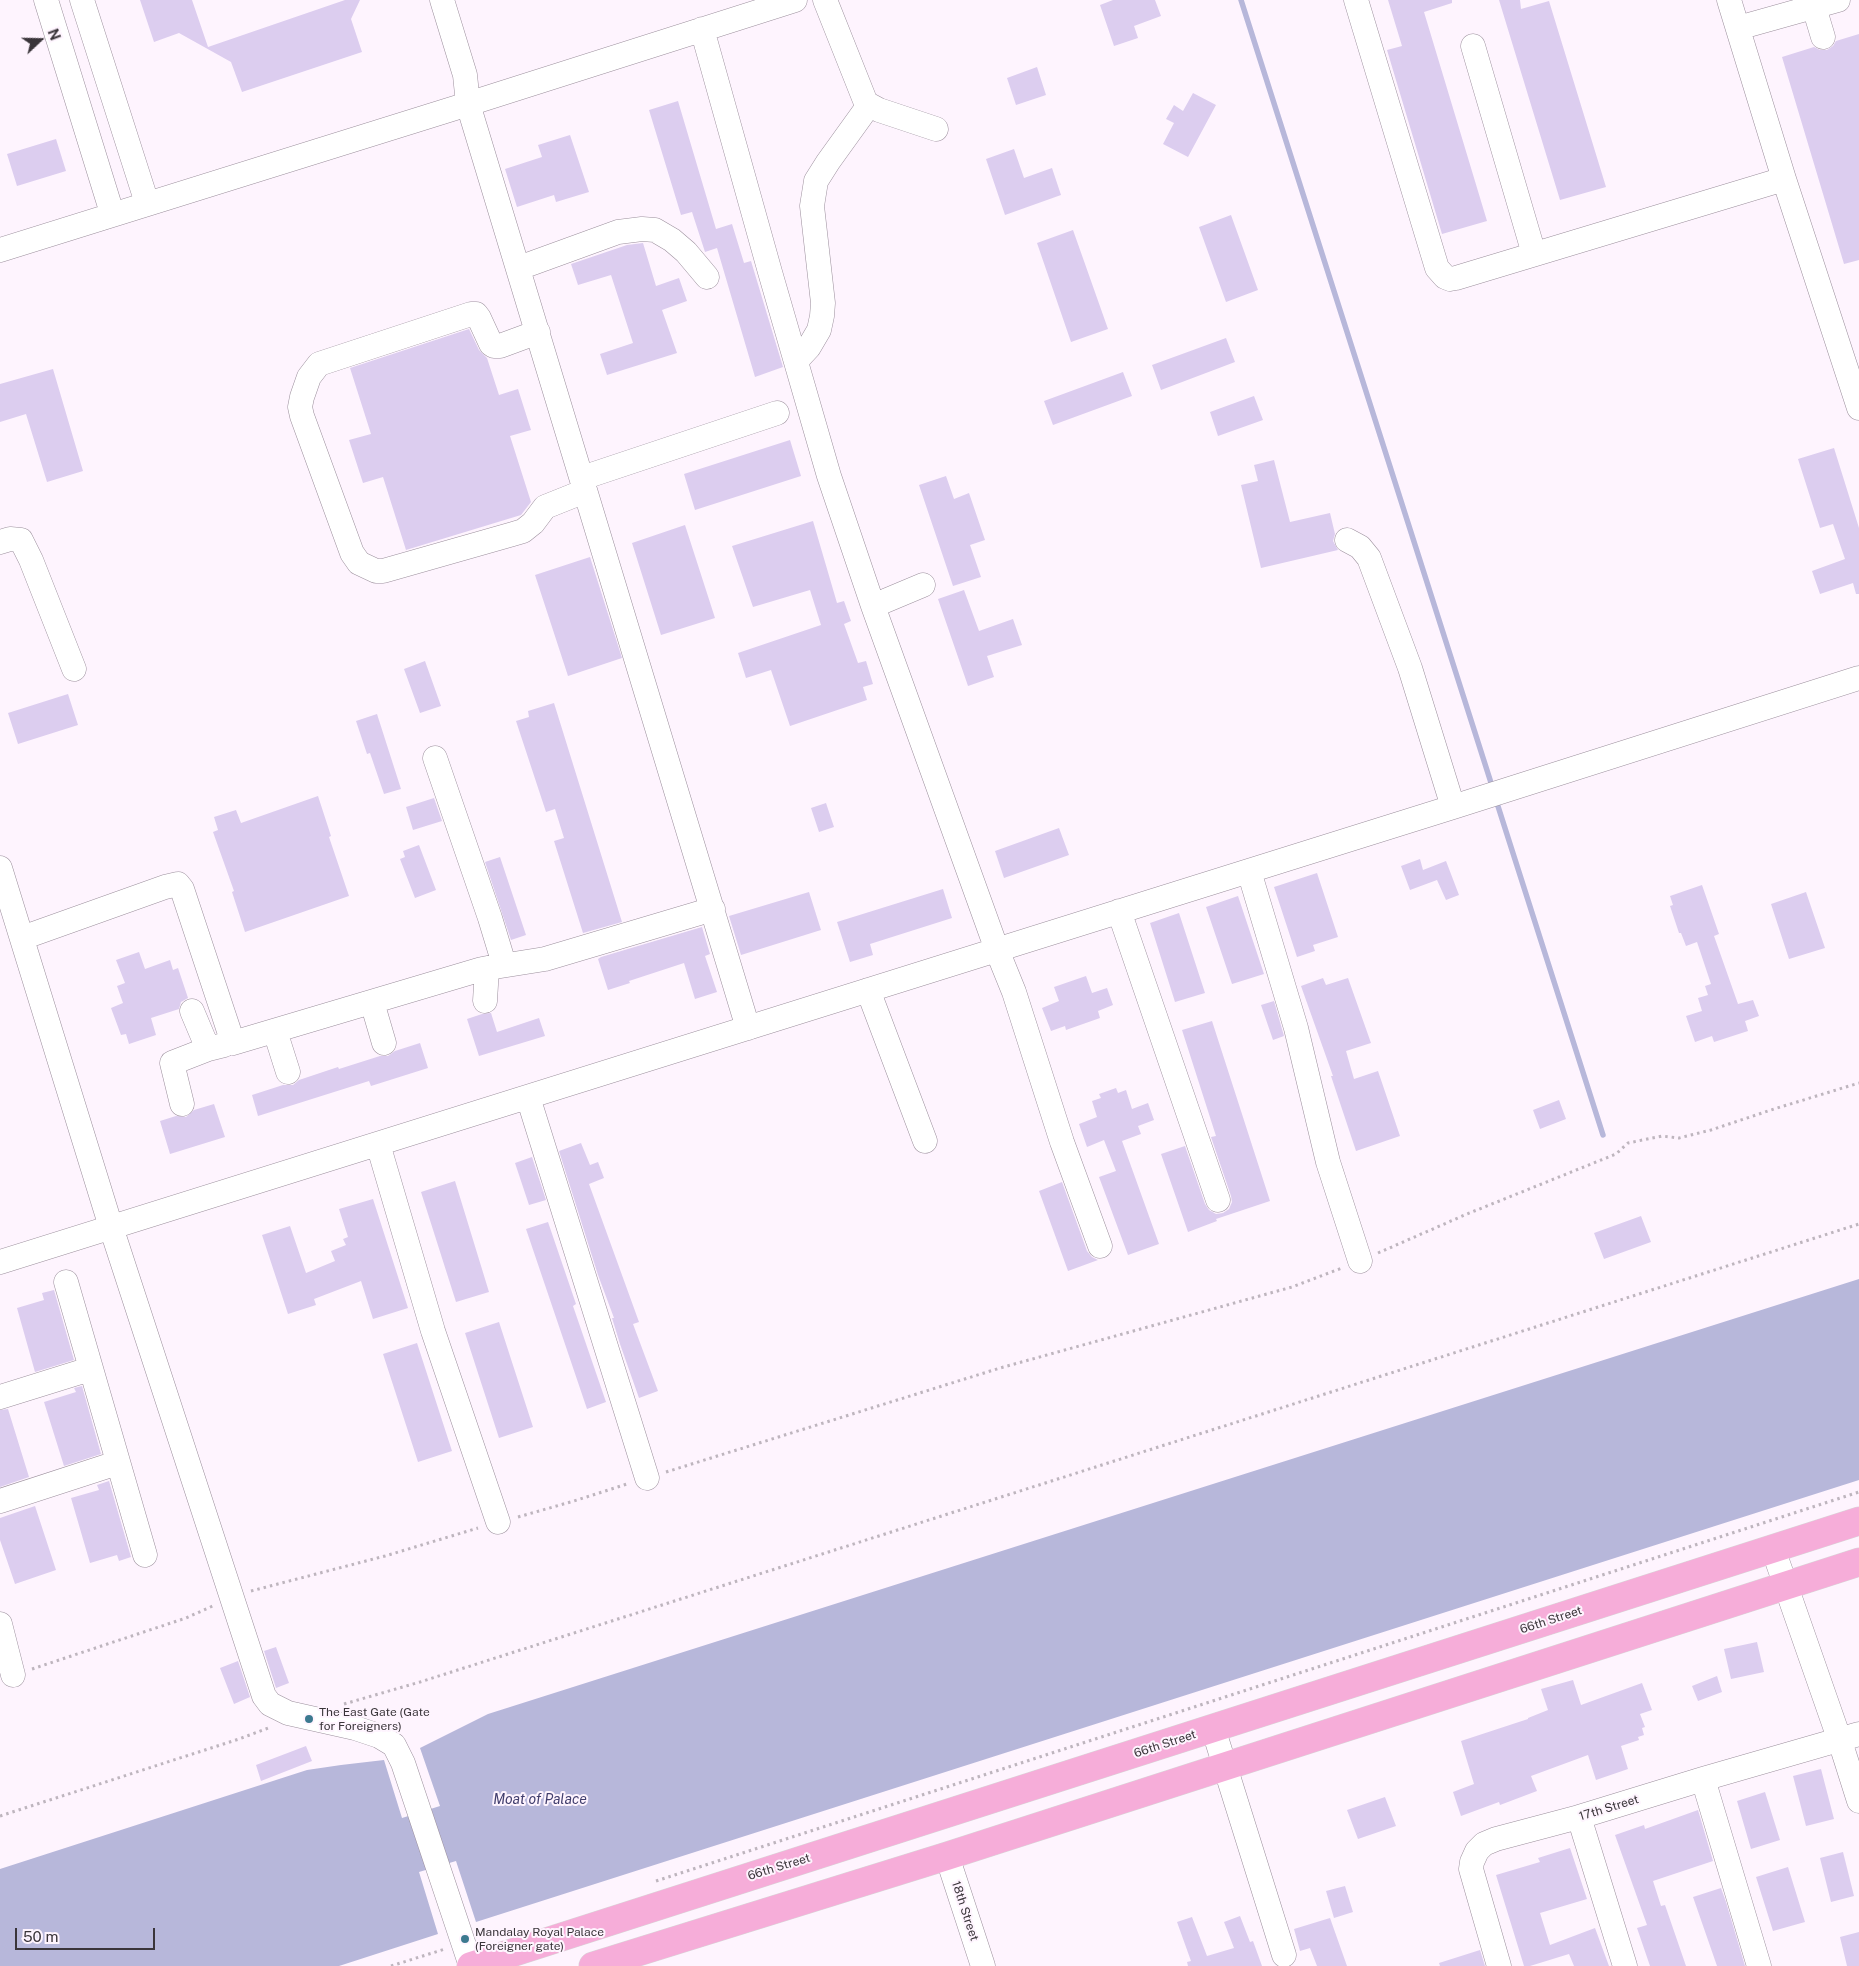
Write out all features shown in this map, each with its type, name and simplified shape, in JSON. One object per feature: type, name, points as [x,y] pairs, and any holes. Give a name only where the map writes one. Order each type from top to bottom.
[{"type":"main road","name":"66th Street","points":[[466,1951],[929,1821],[1859,1521]]},
{"type":"main road","points":[[593,1966],[947,1856],[1859,1562]]},
{"type":"street","points":[[46,0],[112,213]]},
{"type":"street","points":[[82,0],[147,203]]},
{"type":"street","points":[[442,0],[465,75],[468,104],[748,1028]]},
{"type":"street","points":[[0,250],[112,213],[702,30],[755,6],[796,0]]},
{"type":"street","points":[[825,0],[866,103],[878,110],[936,129]]},
{"type":"street","points":[[1356,0],[1437,268],[1440,273],[1450,279],[1784,179]]},
{"type":"street","points":[[1729,0],[1784,179],[1857,393]]},
{"type":"street","points":[[1738,28],[1838,0]]},
{"type":"street","points":[[1814,7],[1823,37]]},
{"type":"street","points":[[702,30],[825,461],[873,606],[997,950],[1014,992],[1062,1142],[1100,1246]]},
{"type":"street","points":[[1473,46],[1534,254]]},
{"type":"street","points":[[796,361],[809,347],[819,330],[822,316],[823,303],[812,206],[816,181],[870,105]]},
{"type":"street","points":[[91,146],[125,134]]},
{"type":"street","points":[[519,268],[618,232],[642,229],[655,230],[672,240],[686,252],[707,277]]},
{"type":"street","points":[[538,332],[500,346],[494,346],[490,344],[479,318],[476,314],[471,314],[319,364],[309,377],[300,407],[352,553],[359,563],[376,571],[383,571],[523,530],[533,523],[545,507],[584,484],[777,413]]},
{"type":"street","points":[[0,542],[10,539],[21,540],[32,560],[74,669]]},
{"type":"street","points":[[1347,540],[1360,547],[1369,558],[1404,650],[1453,807]]},
{"type":"street","points":[[873,606],[923,585]]},
{"type":"street","points":[[0,1262],[1859,678]]},
{"type":"street","points":[[435,758],[496,966],[485,1001]]},
{"type":"street","points":[[0,868],[111,1227],[231,1598],[267,1701],[278,1709],[300,1716],[356,1728],[388,1740],[394,1745],[407,1775],[466,1951]]},
{"type":"street","points":[[1249,871],[1296,1028],[1328,1162],[1360,1261]]},
{"type":"street","points":[[22,938],[178,884],[182,889],[233,1043]]},
{"type":"street","points":[[182,1104],[172,1063],[208,1049],[496,966],[546,959],[712,909]]},
{"type":"street","points":[[1120,911],[1218,1200]]},
{"type":"street","points":[[868,990],[925,1141]]},
{"type":"street","points":[[372,1002],[384,1043]]},
{"type":"street","points":[[192,1011],[208,1049]]},
{"type":"street","points":[[275,1031],[288,1072]]},
{"type":"street","points":[[528,1097],[647,1478]]},
{"type":"street","points":[[378,1144],[433,1331],[498,1522]]},
{"type":"street","points":[[66,1282],[145,1555]]},
{"type":"street","points":[[0,1397],[90,1369]]},
{"type":"street","points":[[0,1501],[117,1463]]},
{"type":"street","points":[[1773,1549],[1784,1586],[1850,1737],[1859,1801]]},
{"type":"street","points":[[0,1624],[13,1675]]},
{"type":"street","points":[[1213,1728],[1284,1955]]},
{"type":"street","name":"17th Street","points":[[1499,1966],[1472,1869],[1472,1862],[1477,1851],[1484,1844],[1850,1737]]},
{"type":"street","points":[[1702,1779],[1759,1966]]},
{"type":"street","points":[[1579,1817],[1625,1966]]},
{"type":"street","name":"18th Street","points":[[947,1856],[983,1966]]},
{"type":"path","points":[[13,1675],[186,1618],[231,1598],[276,1584],[385,1556],[498,1522],[574,1502],[1000,1368],[1292,1287],[1360,1261],[1467,1214],[1616,1154],[1628,1143],[1662,1136],[1679,1138],[1711,1130],[1859,1083]]},
{"type":"path","points":[[337,1706],[429,1680],[1859,1224]]},
{"type":"path","points":[[653,1882],[1859,1492]]},
{"type":"path","points":[[0,1816],[239,1739],[300,1716]]},
{"type":"path","points":[[391,1966],[466,1951]]},
{"type":"water","name":"Moat of Palace","points":[[1859,1279],[1859,1480],[476,1922],[456,1861],[419,1872],[438,1934],[339,1966],[0,1966],[0,1869],[307,1770],[341,1765],[384,1760],[402,1818],[440,1806],[420,1748],[488,1714]]},
{"type":"building","points":[[140,0],[192,0],[208,47],[345,0],[360,0],[351,19],[362,52],[242,92],[231,62],[179,33],[154,42]]},
{"type":"building","points":[[1113,0],[1155,0],[1161,16],[1134,26],[1138,38],[1114,46],[1100,5]]},
{"type":"building","points":[[1388,0],[1452,0],[1452,3],[1424,12],[1487,221],[1442,234],[1387,50],[1402,46]]},
{"type":"building","points":[[1499,0],[1520,0],[1521,9],[1549,1],[1606,187],[1560,200]]},
{"type":"building","points":[[1859,34],[1859,260],[1844,264],[1782,57],[1814,47],[1820,50],[1827,50],[1836,41]]},
{"type":"building","points":[[1037,67],[1046,95],[1016,105],[1007,78]]},
{"type":"building","points":[[1193,93],[1216,105],[1188,157],[1163,144],[1174,123],[1166,119],[1174,105],[1183,111]]},
{"type":"building","points":[[678,101],[716,229],[732,224],[744,263],[751,261],[783,367],[755,377],[717,248],[705,252],[692,212],[681,215],[649,110]]},
{"type":"building","points":[[570,135],[589,192],[556,202],[554,195],[517,207],[505,169],[542,157],[538,145]]},
{"type":"building","points":[[56,139],[66,171],[17,186],[7,154]]},
{"type":"building","points":[[1014,149],[1024,178],[1052,168],[1061,195],[1005,215],[986,159]]},
{"type":"building","points":[[1231,215],[1258,290],[1226,302],[1199,227]]},
{"type":"building","points":[[1073,230],[1108,329],[1071,342],[1037,243]]},
{"type":"building","points":[[643,243],[656,286],[679,278],[687,301],[662,310],[677,353],[607,375],[600,354],[633,343],[611,275],[578,285],[571,264],[627,245]]},
{"type":"building","points":[[469,329],[479,350],[487,358],[499,395],[518,389],[531,430],[510,436],[531,502],[521,515],[406,550],[383,477],[363,483],[349,440],[371,434],[350,368]]},
{"type":"building","points":[[1226,338],[1235,362],[1161,390],[1152,365]]},
{"type":"building","points":[[53,369],[83,471],[47,482],[26,414],[0,422],[0,384]]},
{"type":"building","points":[[1123,372],[1132,396],[1053,425],[1044,401]]},
{"type":"building","points":[[1254,396],[1263,420],[1218,436],[1210,412]]},
{"type":"building","points":[[790,440],[801,476],[695,510],[684,474]]},
{"type":"building","points":[[1834,448],[1859,528],[1859,594],[1856,594],[1853,583],[1820,594],[1812,571],[1845,559],[1833,524],[1820,528],[1798,459]]},
{"type":"building","points":[[1274,460],[1290,522],[1330,513],[1335,534],[1333,541],[1338,550],[1261,568],[1241,485],[1258,481],[1254,465]]},
{"type":"building","points":[[946,476],[954,499],[969,493],[985,540],[970,545],[981,577],[953,586],[919,485]]},
{"type":"building","points":[[813,521],[837,603],[844,601],[851,621],[844,624],[858,663],[866,661],[873,684],[863,687],[867,700],[790,726],[771,670],[746,678],[738,653],[821,625],[810,590],[753,607],[732,546]]},
{"type":"building","points":[[685,525],[715,618],[661,635],[632,543]]},
{"type":"building","points":[[590,557],[622,658],[568,676],[535,575]]},
{"type":"building","points":[[964,590],[979,631],[1013,619],[1022,645],[987,656],[994,677],[968,686],[938,599]]},
{"type":"building","points":[[425,661],[441,706],[420,713],[404,669]]},
{"type":"building","points":[[68,694],[78,725],[18,744],[8,713]]},
{"type":"building","points":[[554,703],[622,922],[583,933],[554,841],[564,838],[555,809],[546,812],[516,721],[529,717],[528,711]]},
{"type":"building","points":[[377,714],[401,789],[384,794],[370,753],[367,754],[356,721]]},
{"type":"building","points":[[318,796],[331,836],[329,837],[349,896],[245,932],[232,892],[234,891],[213,832],[218,830],[214,817],[236,810],[241,823]]},
{"type":"building","points":[[434,798],[442,821],[413,830],[406,807]]},
{"type":"building","points":[[826,803],[834,827],[819,832],[811,808]]},
{"type":"building","points":[[1059,828],[1069,855],[1004,878],[995,851]]},
{"type":"building","points":[[419,845],[436,890],[415,898],[400,859],[405,857],[403,851]]},
{"type":"building","points":[[500,857],[526,935],[511,940],[485,862]]},
{"type":"building","points":[[1420,859],[1423,870],[1446,861],[1459,895],[1446,900],[1437,880],[1410,890],[1401,866]]},
{"type":"building","points":[[1317,873],[1338,937],[1313,945],[1315,951],[1297,957],[1274,887]]},
{"type":"building","points":[[1702,885],[1719,934],[1714,936],[1738,1004],[1753,1000],[1759,1016],[1745,1021],[1748,1031],[1714,1042],[1712,1036],[1695,1042],[1686,1016],[1702,1011],[1698,998],[1708,995],[1705,986],[1711,984],[1697,942],[1686,946],[1681,933],[1679,933],[1670,906],[1673,905],[1670,896]]},
{"type":"building","points":[[943,889],[952,918],[870,944],[873,955],[850,962],[837,922]]},
{"type":"building","points":[[809,892],[821,930],[741,955],[729,916]]},
{"type":"building","points":[[1806,892],[1825,948],[1789,959],[1771,904]]},
{"type":"building","points":[[1238,896],[1264,974],[1232,984],[1206,907]]},
{"type":"building","points":[[1179,913],[1205,993],[1175,1002],[1150,923]]},
{"type":"building","points":[[702,927],[710,954],[705,956],[717,992],[695,999],[684,963],[608,990],[598,959]]},
{"type":"building","points":[[139,952],[145,969],[170,960],[173,970],[178,968],[188,998],[181,1002],[179,1009],[151,1018],[156,1035],[129,1044],[126,1034],[121,1035],[111,1008],[123,1003],[117,986],[125,983],[116,960]]},
{"type":"building","points":[[1086,976],[1092,993],[1107,988],[1113,1005],[1098,1011],[1100,1018],[1066,1030],[1065,1026],[1051,1031],[1042,1008],[1059,1001],[1054,987]]},
{"type":"building","points":[[1323,978],[1326,985],[1348,978],[1371,1043],[1346,1051],[1354,1079],[1378,1071],[1400,1136],[1356,1151],[1331,1076],[1333,1076],[1301,986]]},
{"type":"building","points":[[1274,1001],[1284,1036],[1273,1040],[1261,1005]]},
{"type":"building","points":[[491,1013],[497,1032],[539,1018],[545,1036],[479,1056],[467,1019]]},
{"type":"building","points":[[1212,1021],[1270,1201],[1216,1219],[1217,1221],[1188,1232],[1161,1154],[1185,1146],[1205,1204],[1209,1210],[1216,1214],[1223,1213],[1229,1209],[1232,1202],[1211,1137],[1216,1136],[1182,1030]]},
{"type":"building","points":[[420,1043],[428,1068],[371,1086],[369,1081],[258,1116],[252,1095],[283,1085],[293,1085],[299,1080],[338,1067],[339,1069],[380,1056],[388,1056],[395,1051]]},
{"type":"building","points":[[1116,1088],[1118,1093],[1126,1090],[1132,1109],[1148,1103],[1154,1120],[1138,1126],[1141,1134],[1122,1141],[1159,1244],[1128,1255],[1099,1177],[1116,1171],[1104,1140],[1087,1147],[1079,1124],[1097,1117],[1092,1101],[1101,1098],[1099,1094]]},
{"type":"building","points":[[1559,1100],[1566,1119],[1540,1129],[1533,1110]]},
{"type":"building","points":[[214,1104],[225,1137],[170,1154],[160,1121],[176,1116],[186,1117],[194,1110]]},
{"type":"building","points":[[581,1143],[590,1165],[598,1162],[604,1178],[589,1184],[639,1322],[633,1324],[658,1391],[639,1398],[559,1151]]},
{"type":"building","points":[[532,1157],[546,1200],[529,1205],[515,1163]]},
{"type":"building","points":[[455,1181],[489,1292],[456,1302],[421,1192]]},
{"type":"building","points":[[1062,1182],[1087,1251],[1098,1260],[1068,1271],[1039,1191]]},
{"type":"building","points":[[373,1199],[408,1308],[373,1319],[361,1281],[314,1299],[316,1305],[288,1314],[262,1235],[290,1226],[306,1273],[335,1261],[331,1251],[346,1245],[343,1239],[348,1237],[339,1209]]},
{"type":"building","points":[[1641,1216],[1651,1242],[1604,1259],[1594,1233]]},
{"type":"building","points":[[548,1222],[576,1304],[573,1306],[606,1402],[587,1409],[526,1229]]},
{"type":"building","points":[[54,1290],[74,1360],[35,1372],[17,1308],[44,1300],[42,1293]]},
{"type":"building","points":[[499,1322],[533,1427],[499,1438],[465,1333]]},
{"type":"building","points":[[417,1343],[452,1451],[418,1462],[383,1354]]},
{"type":"building","points":[[82,1386],[101,1454],[64,1466],[44,1402],[76,1392],[74,1388]]},
{"type":"building","points":[[8,1409],[29,1477],[0,1487],[0,1410]]},
{"type":"building","points":[[109,1481],[131,1557],[119,1561],[117,1555],[90,1563],[71,1498],[99,1490],[97,1485]]},
{"type":"building","points":[[35,1506],[56,1570],[15,1584],[0,1540],[0,1518]]},
{"type":"building","points":[[1757,1642],[1764,1672],[1731,1679],[1724,1649]]},
{"type":"building","points":[[276,1647],[289,1683],[276,1688],[264,1651]]},
{"type":"building","points":[[238,1661],[250,1697],[234,1704],[220,1668]]},
{"type":"building","points":[[1717,1676],[1722,1692],[1698,1701],[1692,1686]]},
{"type":"building","points":[[1573,1680],[1581,1705],[1642,1683],[1652,1710],[1640,1714],[1645,1727],[1642,1728],[1644,1735],[1638,1737],[1639,1740],[1621,1746],[1628,1769],[1596,1780],[1588,1755],[1531,1776],[1537,1791],[1500,1805],[1499,1802],[1461,1816],[1453,1792],[1474,1784],[1461,1741],[1528,1719],[1548,1710],[1541,1689]]},
{"type":"building","points":[[306,1746],[312,1761],[261,1781],[256,1765]]},
{"type":"building","points":[[1821,1769],[1834,1819],[1806,1826],[1793,1776]]},
{"type":"building","points":[[1765,1792],[1780,1840],[1751,1849],[1737,1801]]},
{"type":"building","points":[[1385,1797],[1396,1826],[1358,1839],[1347,1810]]},
{"type":"building","points":[[1698,1810],[1713,1861],[1653,1881],[1661,1906],[1665,1905],[1686,1966],[1650,1966],[1637,1928],[1647,1925],[1615,1835],[1644,1825],[1645,1829]]},
{"type":"building","points":[[1570,1848],[1587,1899],[1540,1913],[1550,1945],[1595,1928],[1609,1966],[1574,1966],[1569,1954],[1530,1966],[1524,1966],[1496,1875],[1540,1862],[1538,1858]]},
{"type":"building","points":[[1843,1852],[1854,1896],[1831,1902],[1820,1858]]},
{"type":"building","points":[[1788,1867],[1805,1922],[1773,1931],[1756,1877]]},
{"type":"building","points":[[1345,1886],[1353,1912],[1334,1918],[1326,1891]]},
{"type":"building","points":[[1721,1888],[1745,1966],[1717,1966],[1693,1897]]},
{"type":"building","points":[[1240,1916],[1250,1942],[1253,1941],[1262,1966],[1188,1966],[1187,1962],[1191,1961],[1177,1922],[1192,1917],[1207,1956],[1234,1948],[1224,1922]]},
{"type":"building","points":[[1330,1918],[1347,1966],[1317,1966],[1310,1948],[1300,1951],[1294,1929]]},
{"type":"building","points":[[1859,1932],[1859,1966],[1847,1966],[1840,1937]]},
{"type":"building","points":[[1480,1950],[1485,1966],[1440,1966],[1439,1963]]},
{"type":"waterway","points":[[1241,0],[1493,789]]},
{"type":"waterway","points":[[1496,800],[1603,1135]]},
{"type":"place","name":"The East Gate (Gate for Foreigners)","points":[[309,1719]]},
{"type":"place","name":"Mandalay Royal Palace (Foreigner gate)","points":[[465,1939]]}]
